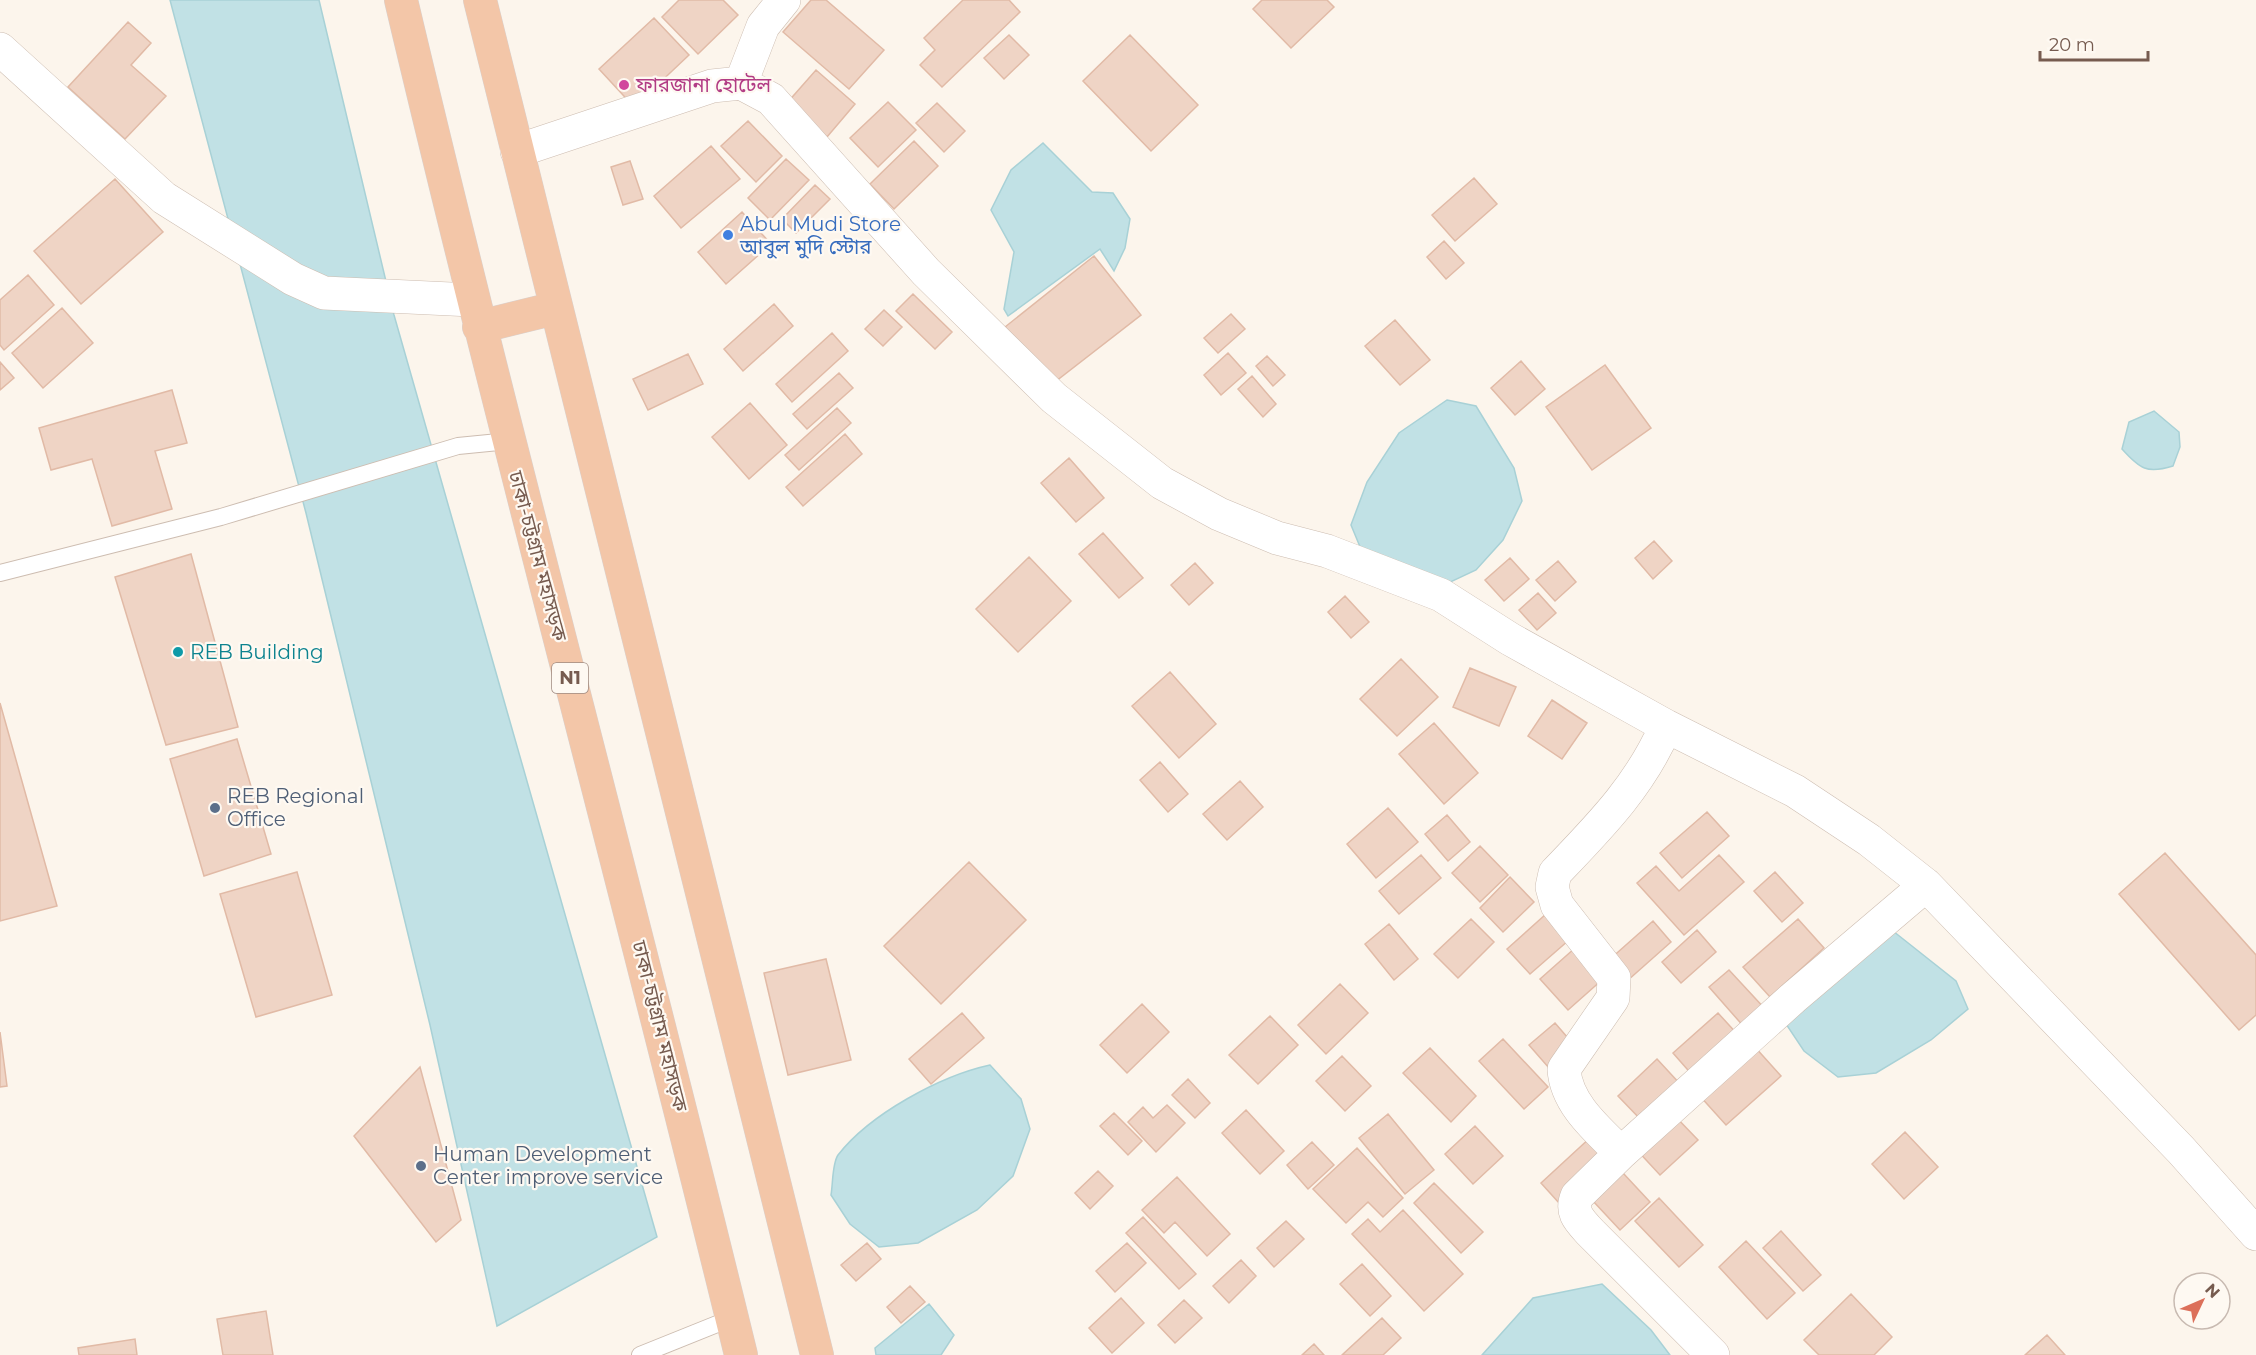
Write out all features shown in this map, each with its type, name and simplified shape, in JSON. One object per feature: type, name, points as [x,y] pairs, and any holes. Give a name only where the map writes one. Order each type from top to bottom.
[{"type":"highway","name":"ঢাকা-চট্টগ্রাম মহাসড়ক","points":[[401,0],[476,314],[647,971],[741,1355]]},
{"type":"highway","points":[[480,0],[817,1355]]},
{"type":"highway","points":[[476,314],[556,308]]},
{"type":"street","points":[[741,84],[763,26],[784,0]]},
{"type":"street","points":[[0,49],[164,198],[293,279],[324,293],[476,314]]},
{"type":"street","points":[[517,151],[712,86],[741,84],[771,99],[926,272],[1054,398],[1162,483],[1219,514],[1277,538],[1327,551],[1441,595],[1510,639],[1666,726],[1795,790],[1869,840],[1926,885],[2181,1150],[2256,1233]]},
{"type":"street","points":[[1621,1153],[1573,1100],[1564,1083],[1564,1069],[1613,998],[1614,978],[1557,905],[1552,887],[1556,873],[1634,784],[1651,759],[1666,726]]},
{"type":"street","points":[[1713,1355],[1575,1215],[1574,1205],[1577,1196],[1621,1153],[1792,998],[1926,885]]},
{"type":"lane","points":[[0,573],[221,517],[458,446],[508,441]]},
{"type":"lane","points":[[640,1355],[732,1318]]},
{"type":"water","points":[[170,0],[319,0],[394,315],[657,1237],[497,1326],[430,1025],[306,513]]},
{"type":"water","points":[[1043,143],[1092,192],[1113,193],[1130,219],[1125,248],[1114,271],[1100,249],[1008,316],[1004,309],[1014,252],[991,210],[1011,170]]},
{"type":"water","points":[[1447,400],[1476,406],[1514,468],[1522,501],[1503,540],[1476,570],[1427,593],[1363,554],[1351,525],[1367,482],[1399,433]]},
{"type":"water","points":[[2154,411],[2179,432],[2180,447],[2173,466],[2157,470],[2139,465],[2122,449],[2129,422]]},
{"type":"water","points":[[1893,931],[1956,981],[1968,1009],[1931,1040],[1876,1073],[1838,1077],[1804,1051],[1782,1018]]},
{"type":"water","points":[[990,1065],[1021,1099],[1030,1129],[1013,1176],[977,1210],[918,1243],[879,1247],[850,1224],[831,1195],[838,1155],[868,1125],[907,1099],[950,1078]]},
{"type":"water","points":[[1602,1284],[1651,1330],[1670,1355],[1482,1355],[1533,1298]]},
{"type":"water","points":[[929,1304],[954,1335],[941,1355],[876,1355],[875,1348]]},
{"type":"building","points":[[679,0],[723,0],[738,15],[698,54],[662,17]]},
{"type":"building","points":[[811,0],[826,0],[884,50],[849,89],[783,32]]},
{"type":"building","points":[[963,0],[1009,0],[1020,12],[942,87],[920,65],[935,50],[924,38]]},
{"type":"building","points":[[1262,0],[1327,0],[1334,7],[1291,48],[1253,9]]},
{"type":"building","points":[[654,18],[689,55],[634,107],[599,69]]},
{"type":"building","points":[[128,22],[151,43],[131,65],[166,96],[125,139],[68,87]]},
{"type":"building","points":[[1009,35],[1029,55],[1004,79],[984,58]]},
{"type":"building","points":[[1130,35],[1198,105],[1151,151],[1083,81]]},
{"type":"building","points":[[816,70],[855,104],[827,137],[787,103]]},
{"type":"building","points":[[888,102],[916,130],[878,167],[850,138]]},
{"type":"building","points":[[937,103],[965,131],[944,152],[916,123]]},
{"type":"building","points":[[748,121],[782,156],[756,182],[721,146]]},
{"type":"building","points":[[914,141],[938,166],[894,209],[870,184]]},
{"type":"building","points":[[711,146],[740,179],[681,228],[654,196]]},
{"type":"building","points":[[786,159],[809,180],[770,220],[748,198]]},
{"type":"building","points":[[630,161],[643,199],[623,205],[611,167]]},
{"type":"building","points":[[1474,178],[1497,204],[1455,241],[1432,215]]},
{"type":"building","points":[[115,179],[163,232],[81,304],[34,251]]},
{"type":"building","points":[[815,185],[830,199],[796,233],[782,219]]},
{"type":"building","points":[[742,212],[771,244],[726,284],[698,252]]},
{"type":"building","points":[[1444,241],[1464,263],[1446,279],[1427,257]]},
{"type":"building","points":[[1094,256],[1141,315],[1051,385],[1005,327]]},
{"type":"building","points":[[28,275],[54,305],[4,350],[0,345],[0,300]]},
{"type":"building","points":[[913,294],[952,332],[935,349],[896,311]]},
{"type":"building","points":[[774,304],[793,326],[743,371],[724,349]]},
{"type":"building","points":[[62,308],[93,343],[43,388],[12,353]]},
{"type":"building","points":[[884,310],[902,327],[883,346],[865,329]]},
{"type":"building","points":[[1231,314],[1245,329],[1218,353],[1204,338]]},
{"type":"building","points":[[1395,320],[1430,360],[1400,385],[1365,346]]},
{"type":"building","points":[[832,333],[848,351],[792,402],[776,384]]},
{"type":"building","points":[[1228,353],[1246,373],[1221,395],[1204,375]]},
{"type":"building","points":[[688,354],[703,384],[648,410],[633,379]]},
{"type":"building","points":[[1267,356],[1285,375],[1273,386],[1256,366]]},
{"type":"building","points":[[1521,361],[1545,389],[1515,415],[1491,388]]},
{"type":"building","points":[[0,362],[14,378],[0,390]]},
{"type":"building","points":[[1605,365],[1651,428],[1592,470],[1546,407]]},
{"type":"building","points":[[839,373],[853,388],[807,429],[793,414]]},
{"type":"building","points":[[1252,376],[1276,404],[1263,417],[1238,389]]},
{"type":"building","points":[[172,390],[187,443],[155,451],[172,509],[112,526],[92,459],[51,470],[39,428]]},
{"type":"building","points":[[750,403],[787,445],[749,479],[712,437]]},
{"type":"building","points":[[837,408],[851,423],[799,470],[785,455]]},
{"type":"building","points":[[845,434],[862,454],[803,506],[786,487]]},
{"type":"building","points":[[1069,458],[1104,498],[1076,522],[1041,483]]},
{"type":"building","points":[[1103,533],[1143,578],[1119,598],[1079,554]]},
{"type":"building","points":[[1654,541],[1672,561],[1653,579],[1635,558]]},
{"type":"building","name":"REB Building","points":[[191,554],[238,727],[166,745],[115,577]]},
{"type":"building","points":[[1029,557],[1071,601],[1018,652],[976,609]]},
{"type":"building","points":[[1510,558],[1529,579],[1504,601],[1485,580]]},
{"type":"building","points":[[1558,561],[1576,582],[1555,601],[1536,580]]},
{"type":"building","points":[[1195,563],[1213,583],[1189,605],[1171,585]]},
{"type":"building","points":[[1538,593],[1556,613],[1537,630],[1519,610]]},
{"type":"building","points":[[1345,596],[1369,622],[1351,638],[1328,612]]},
{"type":"building","points":[[1401,659],[1438,697],[1397,736],[1360,699]]},
{"type":"building","points":[[1470,668],[1516,687],[1499,726],[1453,707]]},
{"type":"building","points":[[1170,672],[1216,724],[1179,758],[1132,706]]},
{"type":"building","points":[[1552,700],[1587,723],[1562,759],[1528,736]]},
{"type":"building","points":[[0,703],[57,906],[0,921]]},
{"type":"building","points":[[1434,723],[1478,773],[1444,804],[1399,754]]},
{"type":"building","points":[[237,739],[271,854],[204,876],[170,759]]},
{"type":"building","points":[[1160,762],[1188,794],[1168,812],[1140,780]]},
{"type":"building","points":[[1240,781],[1263,807],[1227,840],[1203,814]]},
{"type":"building","points":[[1388,808],[1418,842],[1376,878],[1347,844]]},
{"type":"building","points":[[1707,812],[1729,836],[1682,878],[1660,853]]},
{"type":"building","points":[[1447,815],[1470,842],[1448,861],[1425,834]]},
{"type":"building","points":[[1480,846],[1508,875],[1480,902],[1452,873]]},
{"type":"building","points":[[2165,853],[2256,955],[2256,1015],[2239,1030],[2119,894]]},
{"type":"building","points":[[1421,855],[1441,878],[1399,914],[1379,891]]},
{"type":"building","points":[[1719,855],[1744,882],[1684,935],[1637,883],[1656,866],[1679,891]]},
{"type":"building","points":[[969,862],[1026,920],[941,1004],[884,946]]},
{"type":"building","points":[[297,872],[332,995],[256,1017],[220,894]]},
{"type":"building","points":[[1775,872],[1803,903],[1782,922],[1754,891]]},
{"type":"building","points":[[1510,877],[1534,902],[1503,932],[1480,908]]},
{"type":"building","points":[[1546,914],[1569,940],[1530,974],[1507,949]]},
{"type":"building","points":[[1471,919],[1494,942],[1458,978],[1434,954]]},
{"type":"building","points":[[1798,919],[1824,948],[1770,997],[1743,967]]},
{"type":"building","points":[[1653,921],[1671,942],[1627,981],[1609,960]]},
{"type":"building","points":[[1389,924],[1418,959],[1394,980],[1365,944]]},
{"type":"building","points":[[1697,930],[1716,952],[1681,983],[1662,962]]},
{"type":"building","points":[[1575,948],[1603,979],[1568,1010],[1540,979]]},
{"type":"building","points":[[826,959],[851,1060],[788,1075],[764,973]]},
{"type":"building","points":[[1729,970],[1766,1010],[1745,1028],[1709,987]]},
{"type":"building","points":[[1340,984],[1368,1013],[1326,1054],[1298,1025]]},
{"type":"building","points":[[1142,1004],[1169,1032],[1127,1073],[1100,1045]]},
{"type":"building","points":[[962,1013],[984,1038],[931,1084],[909,1059]]},
{"type":"building","points":[[1718,1013],[1739,1036],[1694,1077],[1673,1053]]},
{"type":"building","points":[[1270,1016],[1298,1045],[1258,1084],[1229,1055]]},
{"type":"building","points":[[1555,1023],[1574,1045],[1549,1068],[1529,1045]]},
{"type":"building","points":[[0,1032],[7,1086],[0,1087]]},
{"type":"building","points":[[1503,1039],[1548,1087],[1524,1109],[1479,1061]]},
{"type":"building","points":[[1754,1046],[1781,1076],[1726,1125],[1699,1095]]},
{"type":"building","points":[[1430,1048],[1476,1096],[1451,1122],[1403,1073]]},
{"type":"building","points":[[1342,1056],[1371,1086],[1345,1111],[1316,1081]]},
{"type":"building","points":[[1657,1059],[1681,1085],[1642,1121],[1618,1096]]},
{"type":"building","points":[[420,1067],[461,1220],[436,1242],[354,1136]]},
{"type":"building","points":[[1188,1079],[1210,1103],[1195,1118],[1172,1095]]},
{"type":"building","points":[[1167,1105],[1185,1123],[1156,1152],[1128,1122],[1143,1107],[1153,1118]]},
{"type":"building","points":[[1246,1110],[1284,1151],[1260,1174],[1222,1133]]},
{"type":"building","points":[[1114,1113],[1142,1141],[1128,1155],[1100,1126]]},
{"type":"building","points":[[1672,1113],[1698,1140],[1660,1175],[1635,1148]]},
{"type":"building","points":[[1388,1114],[1434,1170],[1405,1194],[1359,1138]]},
{"type":"building","points":[[1475,1126],[1503,1156],[1473,1184],[1445,1154]]},
{"type":"building","points":[[1905,1132],[1938,1167],[1904,1199],[1872,1164]]},
{"type":"building","points":[[1592,1136],[1610,1155],[1559,1203],[1541,1183]]},
{"type":"building","points":[[1312,1142],[1334,1165],[1308,1189],[1287,1165]]},
{"type":"building","points":[[1357,1148],[1403,1198],[1383,1217],[1368,1202],[1346,1223],[1313,1189]]},
{"type":"building","points":[[1098,1171],[1113,1186],[1090,1209],[1075,1193]]},
{"type":"building","points":[[1623,1173],[1650,1202],[1620,1230],[1593,1201]]},
{"type":"building","points":[[1177,1177],[1230,1234],[1207,1256],[1175,1222],[1164,1233],[1142,1210]]},
{"type":"building","points":[[1434,1183],[1483,1232],[1461,1253],[1414,1203]]},
{"type":"building","points":[[1659,1198],[1703,1245],[1679,1267],[1635,1221]]},
{"type":"building","points":[[1403,1210],[1463,1274],[1424,1311],[1352,1234],[1368,1219],[1380,1232]]},
{"type":"building","points":[[1143,1217],[1196,1274],[1179,1289],[1126,1233]]},
{"type":"building","points":[[1286,1221],[1304,1239],[1274,1267],[1257,1248]]},
{"type":"building","points":[[1781,1231],[1821,1275],[1803,1291],[1763,1248]]},
{"type":"building","points":[[1746,1241],[1795,1293],[1767,1319],[1719,1267]]},
{"type":"building","points":[[867,1243],[881,1259],[856,1281],[841,1265]]},
{"type":"building","points":[[1127,1243],[1146,1263],[1115,1292],[1096,1271]]},
{"type":"building","points":[[1241,1260],[1256,1276],[1229,1303],[1213,1286]]},
{"type":"building","points":[[1362,1264],[1391,1296],[1370,1316],[1340,1284]]},
{"type":"building","points":[[910,1286],[925,1302],[901,1323],[887,1307]]},
{"type":"building","points":[[1851,1294],[1892,1337],[1874,1355],[1819,1355],[1804,1340]]},
{"type":"building","points":[[1121,1298],[1144,1323],[1112,1353],[1089,1328]]},
{"type":"building","points":[[1184,1300],[1202,1318],[1175,1343],[1158,1325]]},
{"type":"building","points":[[266,1311],[273,1355],[223,1355],[217,1319]]},
{"type":"building","points":[[1382,1318],[1401,1338],[1383,1355],[1342,1355]]},
{"type":"building","points":[[2047,1335],[2065,1355],[2025,1355]]},
{"type":"building","points":[[135,1339],[137,1355],[79,1355],[78,1348]]},
{"type":"building","points":[[1314,1344],[1324,1355],[1302,1355]]},
{"type":"place","name":"ফারজানা হোটেল","points":[[624,85]]},
{"type":"place","name":"Abul Mudi Store আবুল মুদি স্টোর","points":[[728,235]]},
{"type":"place","name":"REB Building","points":[[178,652]]},
{"type":"place","name":"REB Regional Office","points":[[215,808]]},
{"type":"place","name":"Human Development Center improve service","points":[[421,1166]]}]
